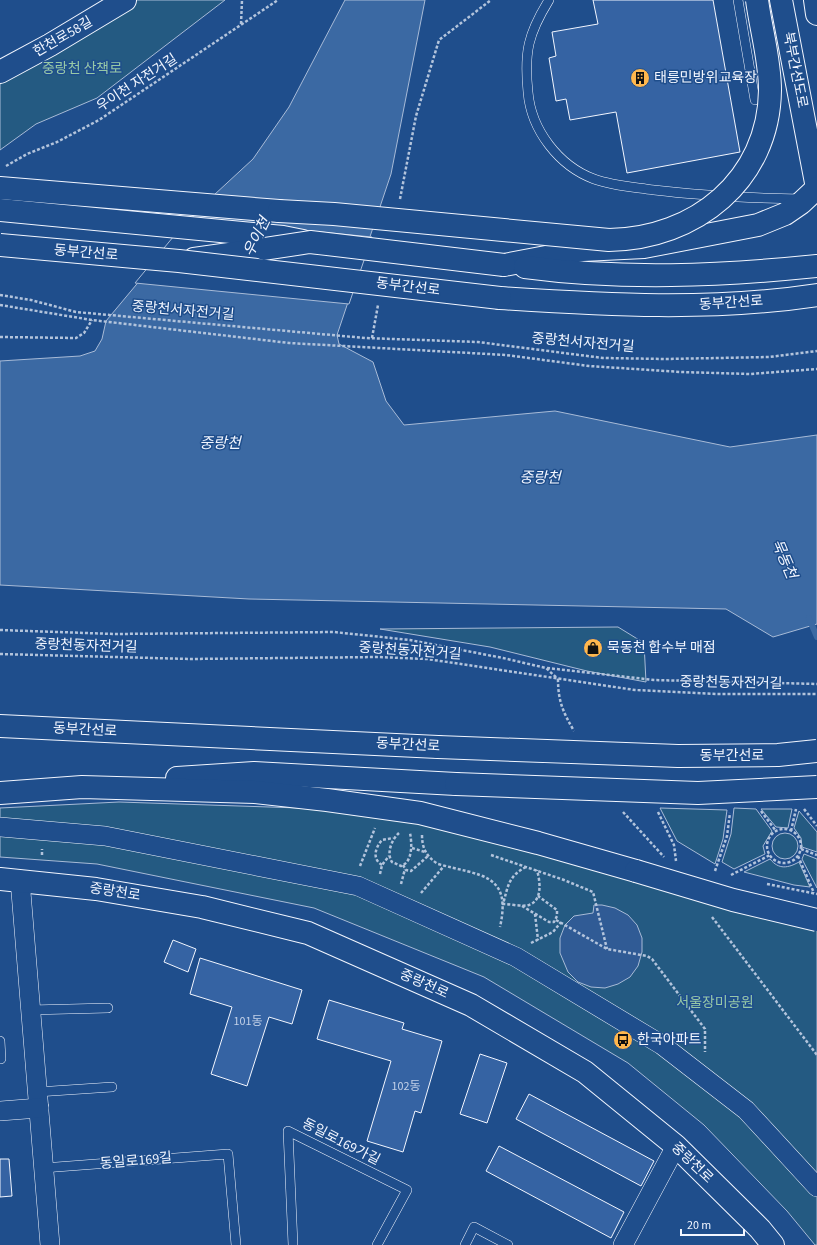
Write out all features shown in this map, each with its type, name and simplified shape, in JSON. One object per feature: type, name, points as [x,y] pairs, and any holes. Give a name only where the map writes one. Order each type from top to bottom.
[{"type":"main road","name":"한천로58길","points":[[0,72],[50,45],[125,0]]},
{"type":"main road","points":[[0,188],[334,214],[596,239],[628,239],[650,236],[678,227],[706,211],[734,185],[756,150],[765,123],[770,84],[768,63],[757,0]]},
{"type":"main road","name":"북부간선도로","points":[[781,0],[813,192]]},
{"type":"main road","points":[[814,0],[817,14]]},
{"type":"main road","points":[[504,265],[583,250],[644,247],[746,228],[773,220],[785,214],[813,192]]},
{"type":"main road","points":[[0,210],[283,238],[588,274],[660,276],[716,275],[817,266]]},
{"type":"main road","points":[[179,261],[310,242]]},
{"type":"main road","name":"동부간선로","points":[[0,246],[179,261],[500,298],[625,305],[689,306],[758,302],[817,295]]},
{"type":"main road","name":"동부간선로","points":[[0,726],[438,747],[678,756],[778,755],[817,751]]},
{"type":"main road","points":[[0,793],[186,777],[254,773],[456,784],[698,793],[817,787]]},
{"type":"main road","points":[[82,787],[255,792],[420,813],[538,843],[733,900],[817,920]]},
{"type":"main road","name":"중랑천로","points":[[10,879],[96,889],[202,907],[308,933],[471,1005],[585,1072],[676,1146],[760,1229],[773,1245]]},
{"type":"street","points":[[0,827],[105,836],[358,886],[516,957],[662,1045],[746,1110],[817,1186]]},
{"type":"street","points":[[10,879],[30,1010],[50,1245]]},
{"type":"street","points":[[0,1111],[38,1100]]},
{"type":"street","points":[[623,1245],[676,1146]]},
{"type":"lane","points":[[549,0],[539,16],[528,45],[526,75],[528,103],[537,128],[557,154],[572,168],[594,179],[620,186],[695,195],[813,192]]},
{"type":"lane","points":[[738,0],[756,100]]},
{"type":"lane","points":[[30,1010],[108,1008]]},
{"type":"lane","points":[[0,1041],[1,1059]]},
{"type":"lane","points":[[38,1100],[112,1087]]},
{"type":"lane","name":"동일로169가길","points":[[293,1245],[288,1131],[406,1190],[377,1245]]},
{"type":"lane","name":"동일로169길","points":[[44,1168],[228,1154],[236,1245]]},
{"type":"lane","points":[[465,1245],[474,1227],[508,1245]]},
{"type":"path","points":[[241,24],[242,0]]},
{"type":"path","name":"우이천 자전거길","points":[[0,171],[27,154],[56,142],[99,120],[167,76],[278,0]]},
{"type":"path","points":[[399,204],[416,116],[439,40],[491,0]]},
{"type":"path","name":"중랑천서자전거길","points":[[0,296],[32,300],[76,312],[95,314],[366,338],[478,342],[603,358],[666,359],[769,357],[817,351]]},
{"type":"path","points":[[372,338],[379,300]]},
{"type":"path","points":[[0,305],[92,320],[289,343],[506,355],[589,366],[674,371],[750,374],[817,369]]},
{"type":"path","points":[[0,337],[76,338],[84,333],[92,320]]},
{"type":"path","points":[[0,630],[115,634],[334,632],[410,640],[546,668],[654,680],[817,684]]},
{"type":"path","name":"중랑천동자전거길","points":[[0,654],[191,659],[378,657],[427,659],[635,690],[717,694],[817,694]]},
{"type":"path","points":[[546,668],[558,679]]},
{"type":"path","points":[[715,871],[727,836],[730,806]]},
{"type":"path","points":[[757,806],[776,832]]},
{"type":"path","points":[[791,831],[797,806]]},
{"type":"path","points":[[361,871],[360,862],[377,824]]},
{"type":"path","points":[[393,838],[390,859],[395,865],[403,865],[407,862],[412,848],[409,829],[411,829]]},
{"type":"path","points":[[784,829],[791,831],[798,836],[800,842],[801,849],[798,856],[787,863],[776,860],[770,855],[768,842],[770,837],[776,832],[784,829]]},
{"type":"path","points":[[382,865],[378,862],[376,857],[376,849],[382,840],[393,838],[401,830]]},
{"type":"path","points":[[417,831],[422,832],[423,848],[428,856],[438,864],[491,880],[497,885],[504,904]]},
{"type":"path","points":[[412,848],[425,852]]},
{"type":"path","points":[[801,849],[817,855]]},
{"type":"path","points":[[489,854],[537,870],[593,892],[607,949]]},
{"type":"path","points":[[731,875],[770,855]]},
{"type":"path","points":[[403,865],[406,870],[411,871],[428,856]]},
{"type":"path","points":[[798,856],[816,894]]},
{"type":"path","points":[[671,861],[682,863]]},
{"type":"path","points":[[408,909],[444,866]]},
{"type":"path","points":[[495,948],[510,880],[514,874],[526,867]]},
{"type":"path","points":[[504,904],[530,904],[538,896],[540,883],[537,870]]},
{"type":"path","points":[[708,870],[720,873]]},
{"type":"path","points":[[726,874],[738,877]]},
{"type":"path","points":[[765,884],[816,894]]},
{"type":"path","points":[[538,896],[556,910],[556,920]]},
{"type":"path","points":[[520,905],[551,922],[556,920],[561,922],[607,949],[647,956],[652,959],[703,1026],[706,1039],[703,1076]]},
{"type":"path","points":[[535,913],[538,940]]},
{"type":"path","points":[[527,944],[553,932],[561,922]]},
{"type":"green space","name":"중랑천 산책로","points":[[127,0],[225,0],[97,98],[36,124],[0,150],[0,84]]},
{"type":"green space","points":[[618,627],[644,643],[646,682],[587,671],[490,647],[380,629]]},
{"type":"green space","name":"서울장미공원","points":[[119,802],[329,809],[404,818],[817,924],[817,1245],[815,1245],[787,1211],[704,1125],[628,1063],[484,977],[314,908],[97,864],[0,857],[0,808]]},
{"type":"green space","points":[[660,808],[727,810],[723,839],[715,864],[677,841]]},
{"type":"green space","points":[[734,808],[756,809],[772,831],[763,846],[765,854],[734,869],[722,862],[731,834]]},
{"type":"green space","points":[[761,809],[792,809],[788,828],[776,827]]},
{"type":"green space","points":[[799,811],[817,832],[817,852],[802,847],[801,838],[794,828]]},
{"type":"green space","points":[[785,833],[794,837],[798,846],[794,855],[785,859],[776,855],[772,846],[776,837]]},
{"type":"green space","points":[[804,854],[817,859],[817,888],[802,859]]},
{"type":"green space","points":[[770,859],[773,863],[784,867],[791,866],[799,862],[810,887],[794,885],[744,872]]},
{"type":"shaded area","points":[[594,905],[615,908],[628,915],[637,925],[642,938],[642,952],[638,966],[630,977],[618,984],[605,988],[591,987],[578,982],[568,972],[560,953],[560,938],[565,925],[574,916],[593,913]]},
{"type":"water","name":"중랑천","points":[[345,0],[425,0],[391,174],[337,335],[339,344],[373,362],[386,401],[404,425],[555,411],[730,447],[817,435],[817,624],[773,637],[726,609],[249,599],[0,585],[0,361],[80,356],[95,351],[102,339],[106,321],[201,207],[253,159],[289,107]]},
{"type":"pier","points":[[188,219],[372,237],[349,304],[135,283]]},
{"type":"building","name":"태릉민방위교육장","points":[[593,0],[713,0],[740,152],[627,173],[616,112],[570,120],[566,99],[556,101],[549,58],[556,56],[552,32],[598,24]]},
{"type":"building","points":[[173,940],[196,949],[188,972],[164,962]]},
{"type":"building","points":[[200,958],[302,990],[292,1024],[269,1017],[247,1086],[211,1074],[232,1007],[190,994]]},
{"type":"building","points":[[329,1000],[404,1023],[402,1029],[442,1041],[421,1113],[415,1111],[403,1152],[367,1141],[391,1061],[317,1039]]},
{"type":"building","points":[[480,1054],[507,1063],[487,1123],[460,1114]]},
{"type":"building","points":[[529,1094],[654,1161],[641,1186],[516,1119]]},
{"type":"building","points":[[499,1146],[624,1212],[611,1238],[486,1171]]},
{"type":"building","points":[[0,1159],[9,1159],[12,1196],[0,1197]]},
{"type":"waterway","name":"묵동천","points":[[809,618],[817,637]]},
{"type":"place","name":"태릉민방위교육장","points":[[640,78]]},
{"type":"place","name":"묵동천 합수부 매점","points":[[593,648]]},
{"type":"place","name":"한국아파트","points":[[623,1040]]},
{"type":"water label","name":"우이천","points":[[257,237]]}]
